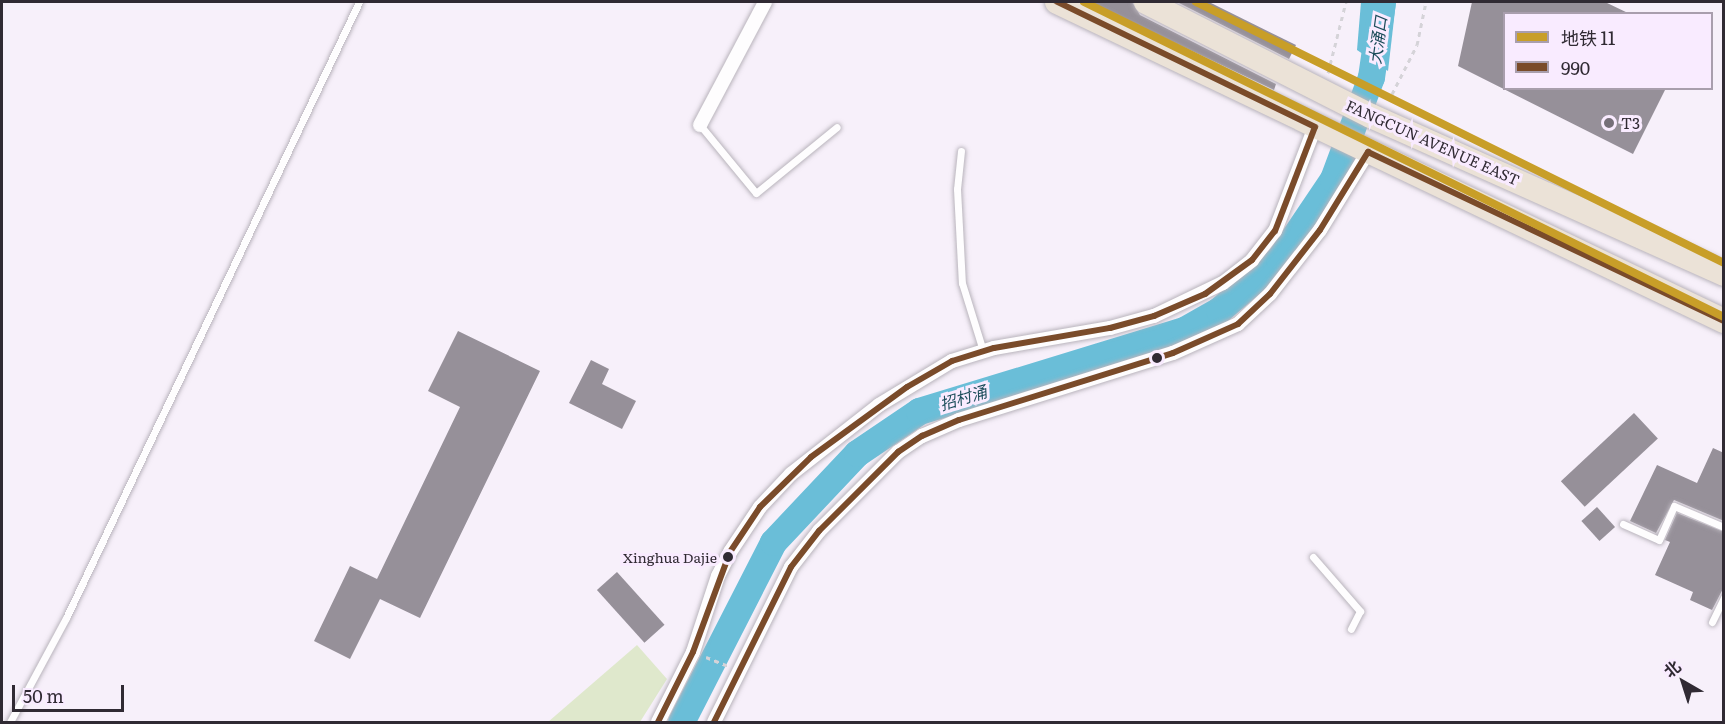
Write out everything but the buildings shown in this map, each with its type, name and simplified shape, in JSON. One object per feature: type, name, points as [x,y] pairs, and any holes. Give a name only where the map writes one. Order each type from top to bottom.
[{"type":"highway","points":[[1057,2],[1724,321]]},
{"type":"highway","name":"FANGCUN AVENUE EAST","points":[[1146,2],[1361,111],[1724,274]]},
{"type":"street","points":[[700,125],[765,2]]},
{"type":"street","points":[[658,723],[693,652],[718,576],[760,507],[791,474],[879,405],[929,373],[983,351],[1110,328],[1154,316],[1223,283],[1252,260],[1275,231],[1315,127]]},
{"type":"street","points":[[714,723],[779,589],[804,549],[908,444],[959,420],[1173,353],[1238,324],[1269,294],[1320,231],[1354,145]]},
{"type":"lane","points":[[10,723],[66,618],[359,2]]},
{"type":"lane","points":[[700,125],[756,193],[837,127]]},
{"type":"lane","points":[[961,151],[957,189],[962,284],[983,351]]},
{"type":"lane","points":[[1623,524],[1659,540],[1674,506],[1724,527]]},
{"type":"lane","points":[[1313,557],[1360,611],[1351,629]]},
{"type":"lane","points":[[1712,622],[1724,597]]},
{"type":"path","points":[[1323,92],[1346,2]]},
{"type":"path","points":[[1392,94],[1417,45],[1426,2]]},
{"type":"path","points":[[693,652],[739,671]]},
{"type":"green space","points":[[637,645],[667,679],[640,722],[548,722]]},
{"type":"water","name":"大涌口","points":[[1361,2],[1396,2],[1388,71],[1357,50]]},
{"type":"waterway","name":"招村涌","points":[[681,722],[773,542],[857,453],[919,411],[1184,330],[1219,310],[1279,259],[1333,179],[1371,77],[1382,2]]},
{"type":"metro line","name":"11","points":[[1084,2],[1724,317]]},
{"type":"metro line","name":"11","points":[[1196,2],[1724,263]]},
{"type":"transit line","name":"990","points":[[658,722],[693,652],[730,552],[760,507],[811,457],[907,387],[952,361],[994,348],[1110,328],[1154,316],[1205,294],[1252,260],[1275,231],[1315,127],[1057,2]]},
{"type":"transit line","name":"990","points":[[714,722],[791,567],[819,531],[898,452],[922,436],[959,420],[1173,353],[1238,324],[1270,294],[1320,230],[1368,152],[1724,321]]},
{"type":"place","name":"T3","points":[[1609,123]]},
{"type":"place","name":"Xinghua Dajie","points":[[728,557]]}]
